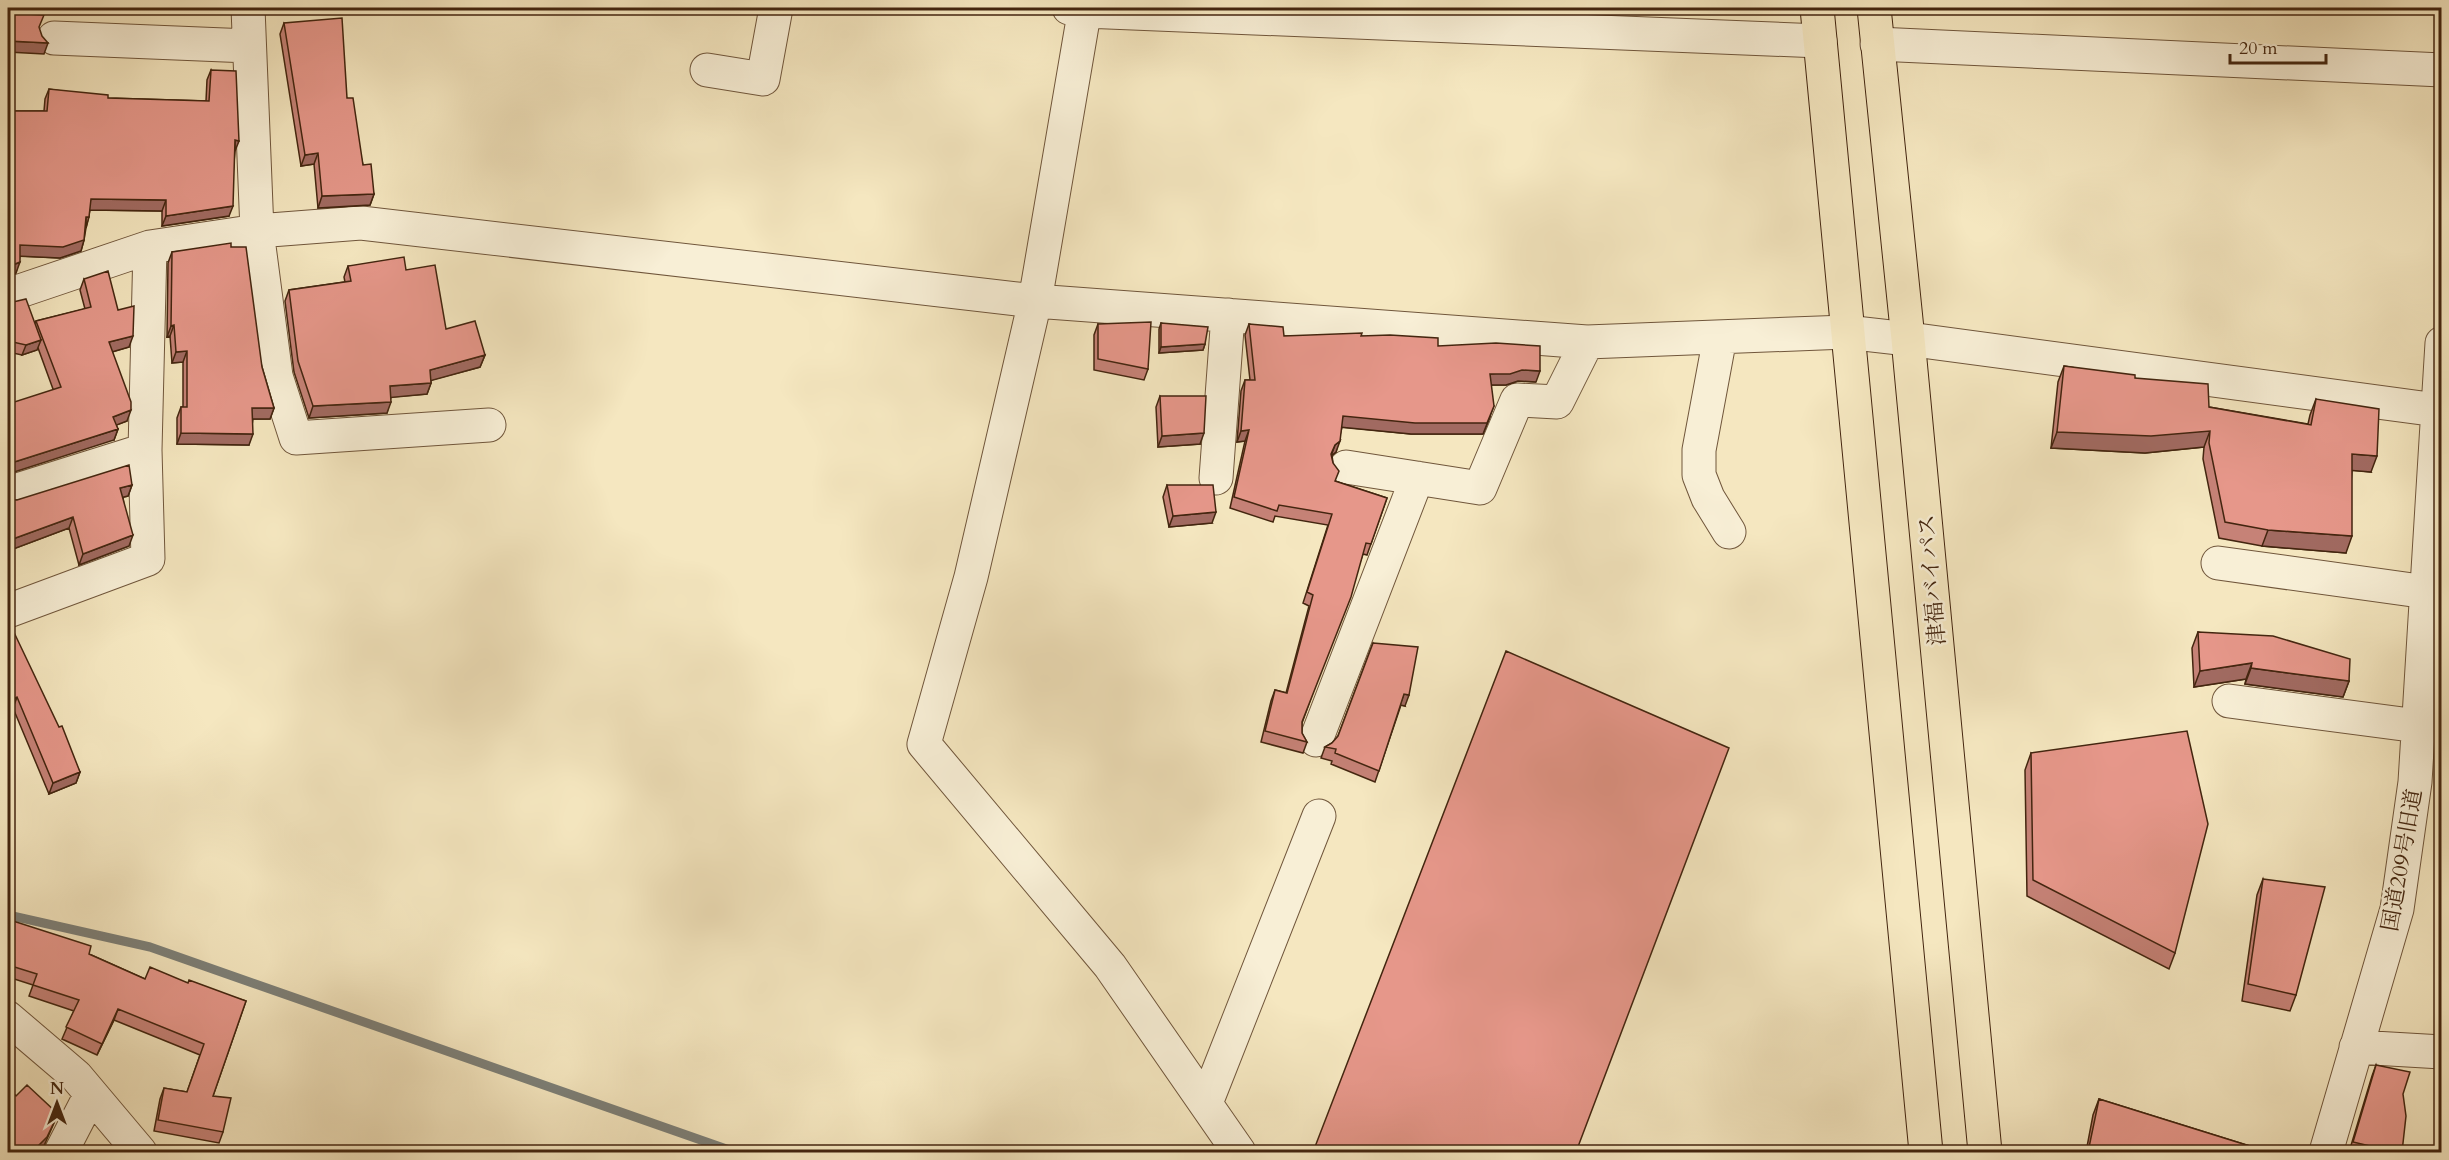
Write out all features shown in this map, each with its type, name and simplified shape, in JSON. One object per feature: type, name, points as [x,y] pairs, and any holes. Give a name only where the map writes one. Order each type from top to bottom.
[{"type":"highway","points":[[1817,8],[1846,332],[1926,1152]]},
{"type":"highway","name":"津福バイパス","points":[[1874,8],[1908,339],[1985,1152]]},
{"type":"street","points":[[248,8],[257,231],[276,376],[296,438],[489,425]]},
{"type":"street","points":[[707,70],[763,79],[776,8]]},
{"type":"street","points":[[1239,1152],[1110,966],[924,744],[971,577],[1035,301],[1079,9],[1435,17],[1820,41]]},
{"type":"street","points":[[54,38],[249,46]]},
{"type":"street","points":[[1877,44],[2442,70]]},
{"type":"street","points":[[8,295],[150,247],[257,231],[361,223],[1035,301],[1587,342],[1846,332],[2437,410]]},
{"type":"street","points":[[8,611],[148,559],[145,450],[150,247]]},
{"type":"street","points":[[1216,478],[1228,315]]},
{"type":"street","points":[[1720,337],[1699,450],[1699,475],[1708,498],[1729,532]]},
{"type":"street","points":[[1346,468],[1480,488],[1518,400],[1557,402],[1587,342]]},
{"type":"street","name":"国道209号旧道","points":[[2326,1152],[2397,909],[2415,782],[2442,344]]},
{"type":"street","points":[[8,493],[145,450]]},
{"type":"street","points":[[1316,740],[1417,478]]},
{"type":"street","points":[[2218,563],[2427,592]]},
{"type":"street","points":[[2229,701],[2418,726]]},
{"type":"street","points":[[1206,1103],[1319,816]]},
{"type":"street","points":[[8,1018],[76,1076],[140,1152]]},
{"type":"street","points":[[2356,1047],[2442,1052]]},
{"type":"street","points":[[61,1152],[91,1094]]},
{"type":"building","points":[[8,13],[44,15],[39,27],[48,43],[8,41]]},
{"type":"building","points":[[342,18],[347,98],[353,98],[363,165],[371,164],[374,194],[322,196],[318,153],[305,155],[284,23]]},
{"type":"building","points":[[211,70],[236,71],[239,141],[235,140],[233,206],[166,216],[166,200],[91,199],[89,217],[86,217],[84,240],[63,247],[20,245],[20,262],[8,267],[8,111],[47,111],[49,89],[108,95],[108,98],[209,101]]},
{"type":"building","points":[[231,243],[231,247],[246,247],[262,367],[274,408],[252,408],[253,434],[181,433],[181,407],[187,407],[187,351],[176,352],[174,325],[171,326],[172,252]]},
{"type":"building","points":[[404,257],[406,270],[435,265],[446,329],[475,321],[485,355],[430,370],[431,383],[390,386],[391,402],[313,406],[298,361],[289,290],[351,281],[348,266]]},
{"type":"building","points":[[108,271],[118,310],[134,306],[133,336],[109,342],[131,402],[131,410],[113,417],[118,429],[8,464],[8,404],[61,387],[36,321],[91,307],[84,279]]},
{"type":"building","points":[[26,299],[41,340],[26,345],[8,341],[8,302]]},
{"type":"building","points":[[1151,322],[1148,369],[1098,359],[1098,324]]},
{"type":"building","points":[[1161,323],[1208,327],[1205,344],[1161,347]]},
{"type":"building","points":[[1249,324],[1283,327],[1284,336],[1362,333],[1361,336],[1438,338],[1438,346],[1496,343],[1540,346],[1540,371],[1522,370],[1510,374],[1490,374],[1494,406],[1487,423],[1415,423],[1343,416],[1340,441],[1335,445],[1331,454],[1333,463],[1339,471],[1335,481],[1387,498],[1371,544],[1366,543],[1351,597],[1302,722],[1302,733],[1307,742],[1265,731],[1275,690],[1287,693],[1313,595],[1307,592],[1332,514],[1279,505],[1277,511],[1234,497],[1249,430],[1241,431],[1245,380],[1255,380]]},
{"type":"building","points":[[2064,366],[2135,375],[2135,378],[2208,384],[2209,407],[2311,425],[2316,399],[2379,409],[2377,456],[2352,454],[2352,536],[2268,530],[2225,522],[2209,443],[2210,431],[2151,436],[2057,432]]},
{"type":"building","points":[[1160,396],[1206,396],[1204,433],[1162,436]]},
{"type":"building","points":[[129,465],[132,485],[120,488],[133,535],[83,554],[73,517],[10,540],[8,500],[17,500]]},
{"type":"building","points":[[1167,485],[1213,485],[1216,512],[1173,516]]},
{"type":"building","points":[[8,569],[12,580],[8,582]]},
{"type":"building","points":[[10,624],[59,727],[62,726],[80,772],[53,783],[17,697],[8,702],[8,625]]},
{"type":"building","points":[[2198,632],[2273,636],[2350,659],[2349,681],[2251,668],[2252,663],[2200,671]]},
{"type":"building","points":[[1373,643],[1418,647],[1409,695],[1404,694],[1379,771],[1335,753],[1336,749],[1325,747],[1338,736]]},
{"type":"building","points":[[1506,651],[1729,748],[1576,1152],[1313,1152]]},
{"type":"building","points":[[2187,731],[2208,824],[2175,953],[2033,880],[2031,753]]},
{"type":"building","points":[[2263,879],[2325,887],[2296,995],[2248,984]]},
{"type":"building","points":[[10,920],[91,946],[89,954],[145,979],[150,967],[188,983],[189,980],[246,1001],[213,1096],[231,1098],[223,1132],[158,1120],[164,1088],[187,1092],[204,1044],[118,1009],[102,1044],[66,1027],[79,1000],[33,985],[37,974],[8,965]]},
{"type":"building","points":[[2376,1065],[2410,1072],[2403,1094],[2406,1116],[2402,1152],[2353,1142]]},
{"type":"building","points":[[27,1085],[58,1114],[47,1137],[32,1152],[8,1152],[8,1087],[16,1096]]},
{"type":"building","points":[[2099,1099],[2269,1152],[2088,1152]]},
{"type":"waterway","points":[[8,915],[150,947],[735,1152]]}]
